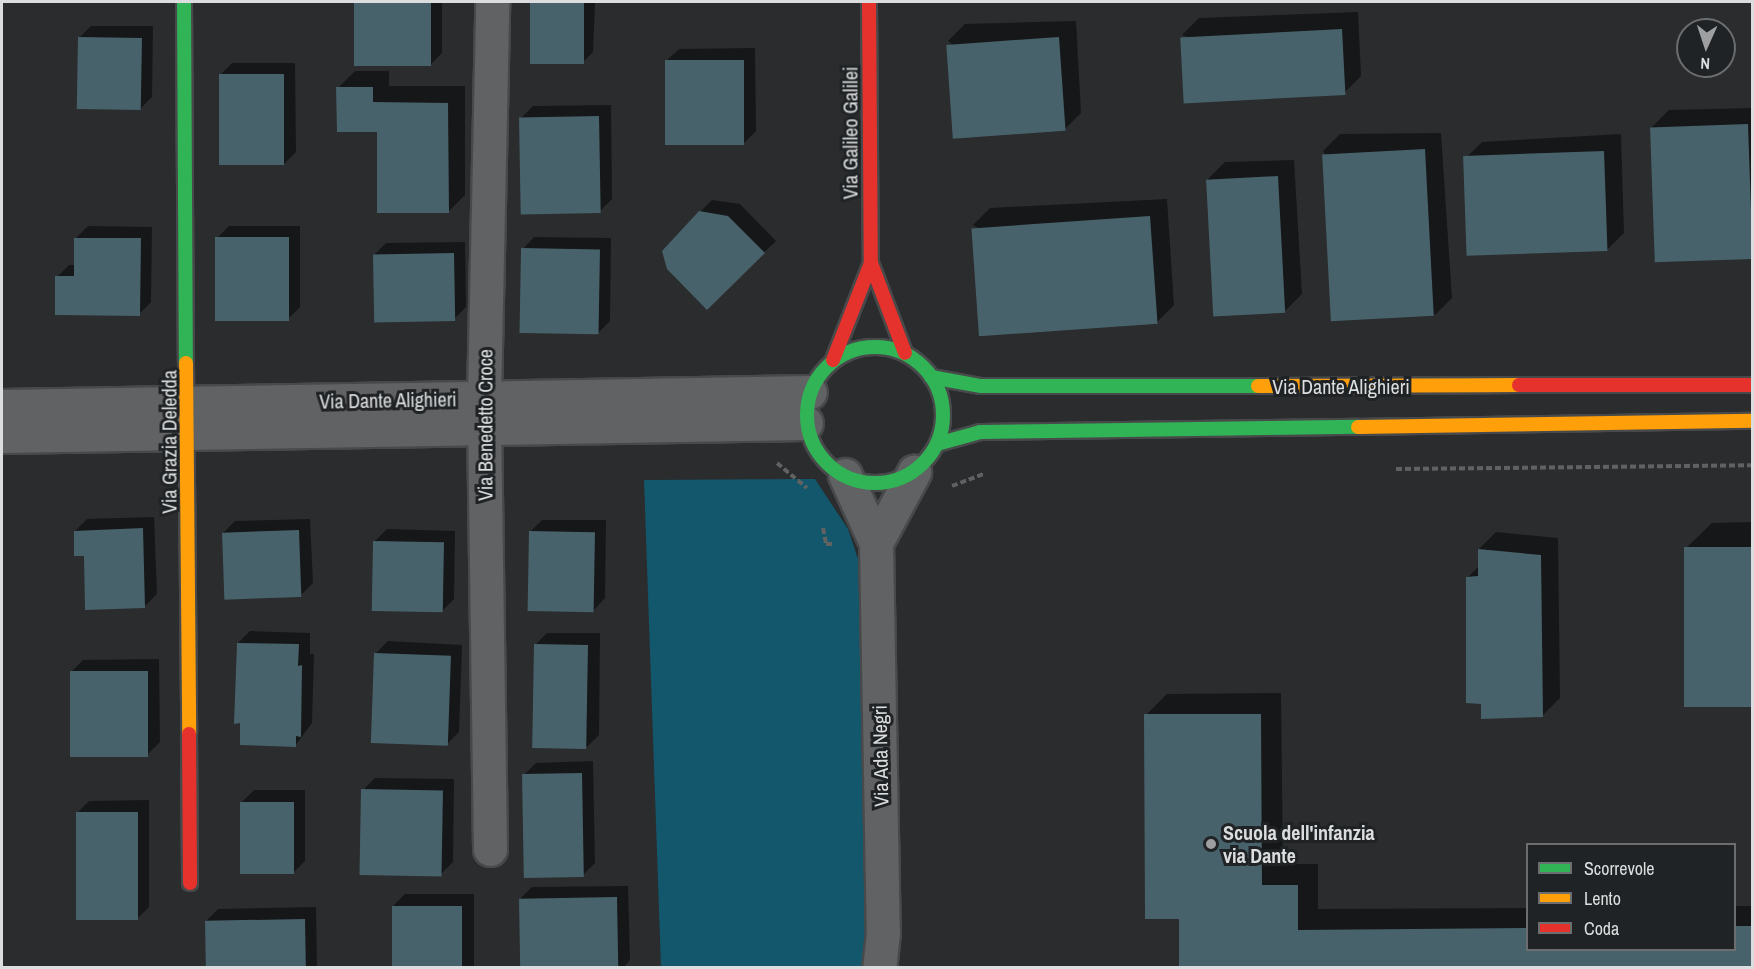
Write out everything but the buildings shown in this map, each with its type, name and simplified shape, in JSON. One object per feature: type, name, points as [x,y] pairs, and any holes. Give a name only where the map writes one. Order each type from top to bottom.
[{"type":"street","name":"Via Grazia Deledda","points":[[184,2],[190,882]]},
{"type":"street","name":"Via Benedetto Croce","points":[[490,849],[485,414],[492,2]]},
{"type":"street","name":"Via Galileo Galilei","points":[[869,2],[871,263]]},
{"type":"street","points":[[871,263],[905,353],[931,377],[944,411],[937,444],[931,456],[914,472],[877,484],[853,481],[827,465],[813,445],[808,407],[833,360],[871,263]]},
{"type":"street","points":[[833,360],[851,351],[874,346],[905,353]]},
{"type":"street","name":"Via Dante Alighieri","points":[[931,377],[981,386],[1752,385]]},
{"type":"street","name":"Via Dante Alighieri","points":[[2,406],[188,417],[808,407]]},
{"type":"street","name":"Via Dante Alighieri","points":[[2,436],[188,417]]},
{"type":"street","name":"Via Dante Alighieri","points":[[937,444],[956,436],[980,432],[1752,421]]},
{"type":"street","name":"Via Ada Negri","points":[[876,543],[914,472]]},
{"type":"street","name":"Via Ada Negri","points":[[845,475],[876,543],[883,932],[879,968]]},
{"type":"path","points":[[1385,469],[1752,465]]},
{"type":"path","points":[[943,490],[989,471]]},
{"type":"shaded area","points":[[815,479],[848,529],[859,562],[866,932],[862,967],[661,967],[644,480]]},
{"type":"traffic: fast","points":[[184,2],[186,363]]},
{"type":"traffic: fast","points":[[875,347],[901,352],[913,358],[923,367],[932,377],[938,389],[943,415],[938,441],[932,453],[923,463],[913,472],[901,478],[875,483],[849,478],[837,472],[827,463],[818,453],[812,441],[807,415],[812,389],[818,377],[827,367],[837,358],[849,352],[875,347]]},
{"type":"traffic: fast","points":[[931,377],[981,386],[1258,386]]},
{"type":"traffic: fast","points":[[937,444],[980,432],[1358,427]]},
{"type":"traffic: slow","points":[[186,363],[189,734]]},
{"type":"traffic: slow","points":[[1258,386],[1519,385]]},
{"type":"traffic: slow","points":[[1358,427],[1752,421]]},
{"type":"traffic: jam","points":[[869,2],[871,263],[905,353]]},
{"type":"traffic: jam","points":[[833,360],[871,263]]},
{"type":"traffic: jam","points":[[1519,385],[1752,385]]},
{"type":"traffic: jam","points":[[189,734],[190,883]]},
{"type":"place","name":"Scuola dell'infanzia via Dante","points":[[1211,844]]}]
